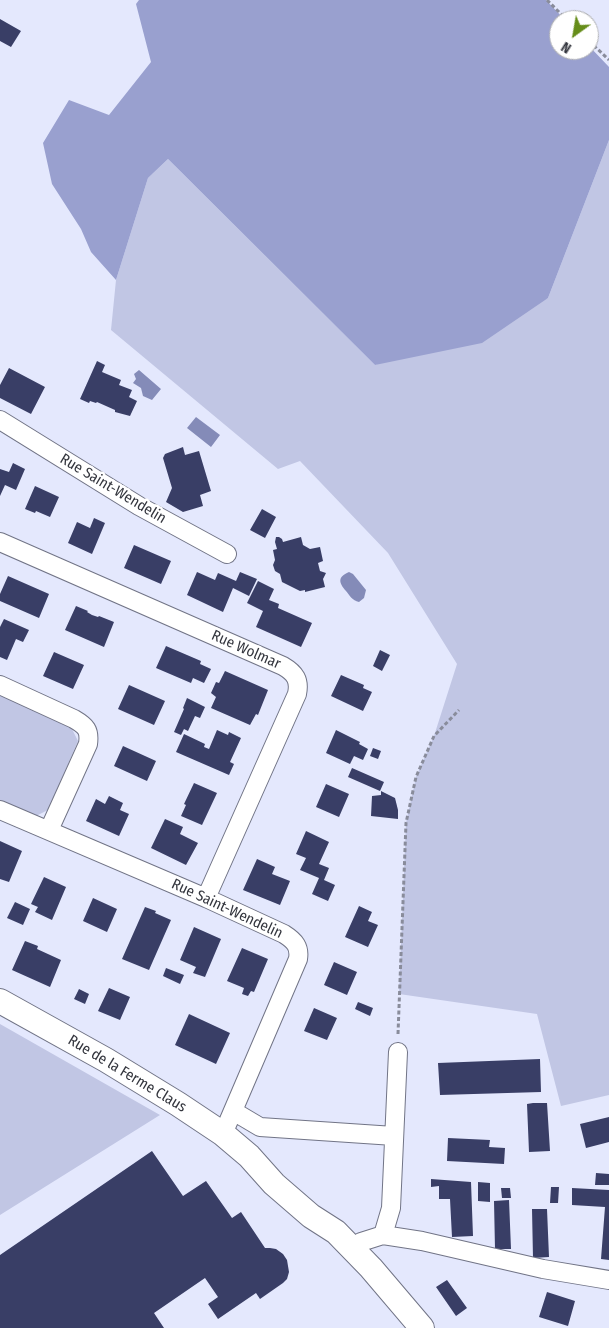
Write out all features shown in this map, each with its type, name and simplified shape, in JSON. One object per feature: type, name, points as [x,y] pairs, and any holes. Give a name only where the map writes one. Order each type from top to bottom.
[{"type":"street","name":"Rue Saint-Wendelin","points":[[0,420],[139,506],[227,554]]},
{"type":"street","name":"Rue Wolmar","points":[[0,542],[283,666],[295,674],[298,682],[297,694],[206,898]]},
{"type":"street","points":[[0,685],[74,718],[87,730],[89,736],[88,744],[49,830]]},
{"type":"street","name":"Rue Saint-Wendelin","points":[[0,810],[206,898],[293,939],[299,952],[298,959],[222,1134]]},
{"type":"street","name":"Rue de la Ferme Claus","points":[[0,1001],[113,1064],[222,1134],[249,1156],[274,1184],[311,1216],[336,1232],[353,1248],[422,1328]]},
{"type":"street","points":[[383,1235],[391,1208],[398,1052]]},
{"type":"street","points":[[233,1111],[260,1127],[394,1136]]},
{"type":"street","points":[[353,1248],[361,1242],[383,1235],[422,1241],[543,1269],[609,1280]]},
{"type":"path","points":[[547,0],[557,10]]},
{"type":"path","points":[[599,50],[609,60]]},
{"type":"path","points":[[398,1052],[406,823],[416,777],[434,736],[459,710]]},
{"type":"shaded area","points":[[139,0],[546,0],[556,10],[549,10],[549,60],[599,60],[599,56],[609,67],[609,140],[548,298],[482,343],[375,365],[168,159],[148,178],[116,280],[91,252],[81,229],[52,184],[43,143],[69,100],[109,115],[151,62],[136,4]]},
{"type":"shaded area","points":[[609,140],[609,1095],[561,1106],[537,1014],[399,994],[406,823],[416,777],[434,736],[457,664],[388,553],[300,461],[278,469],[111,330],[116,280],[148,178],[168,159],[375,365],[548,298]]},
{"type":"shaded area","points":[[139,370],[161,389],[152,400],[143,396],[141,388],[133,383],[136,379],[134,374]]},
{"type":"shaded area","points":[[196,417],[220,435],[211,447],[187,428]]},
{"type":"shaded area","points":[[349,572],[353,574],[366,590],[364,598],[359,602],[351,598],[340,580],[342,576]]},
{"type":"shaded area","points":[[0,695],[71,727],[78,741],[48,810],[36,816],[0,800]]},
{"type":"shaded area","points":[[0,1024],[160,1115],[0,1215]]},
{"type":"building","points":[[0,19],[21,31],[11,47],[0,41]]},
{"type":"building","points":[[97,361],[105,365],[102,372],[121,380],[119,385],[132,390],[129,397],[137,401],[130,416],[115,412],[115,410],[97,402],[90,401],[89,403],[80,399]]},
{"type":"building","points":[[9,368],[45,387],[31,414],[0,398],[0,385]]},
{"type":"building","points":[[183,447],[185,455],[199,451],[211,491],[200,495],[203,506],[183,512],[166,502],[172,488],[163,458],[165,454]]},
{"type":"building","points":[[13,463],[25,469],[16,490],[5,485],[0,496],[0,469],[9,472]]},
{"type":"building","points":[[35,486],[59,497],[50,517],[25,509]]},
{"type":"building","points":[[262,509],[276,517],[265,538],[250,530]]},
{"type":"building","points":[[94,518],[105,523],[92,554],[68,543],[77,522],[90,528]]},
{"type":"building","points":[[276,537],[282,539],[283,542],[301,537],[303,545],[310,549],[320,547],[323,561],[318,563],[320,571],[326,573],[323,579],[325,587],[305,592],[305,590],[300,591],[282,582],[280,574],[275,571],[273,565],[275,560],[273,550],[277,549]]},
{"type":"building","points":[[134,545],[171,561],[161,584],[124,568]]},
{"type":"building","points":[[197,572],[215,580],[218,573],[236,581],[240,572],[257,579],[249,596],[233,588],[223,612],[187,595]]},
{"type":"building","points":[[8,576],[49,594],[39,618],[0,601],[0,594]]},
{"type":"building","points":[[258,581],[274,589],[269,600],[279,604],[278,608],[312,623],[301,647],[256,627],[263,611],[247,603]]},
{"type":"building","points":[[76,606],[88,611],[92,615],[114,622],[104,647],[65,630]]},
{"type":"building","points":[[4,619],[29,630],[23,642],[16,639],[7,660],[0,657],[0,627]]},
{"type":"building","points":[[166,646],[201,661],[200,664],[211,669],[204,683],[193,678],[191,683],[156,668]]},
{"type":"building","points":[[380,650],[390,655],[382,671],[373,666]]},
{"type":"building","points":[[54,652],[84,665],[73,689],[43,676]]},
{"type":"building","points":[[225,671],[268,690],[258,715],[256,714],[250,725],[211,708],[216,697],[211,693],[216,682],[219,683]]},
{"type":"building","points":[[341,675],[364,685],[363,688],[372,692],[363,711],[331,696]]},
{"type":"building","points":[[129,685],[165,701],[154,725],[118,709]]},
{"type":"building","points":[[187,698],[205,707],[200,718],[195,716],[188,731],[184,729],[181,735],[174,732]]},
{"type":"building","points":[[217,730],[228,735],[229,732],[241,738],[230,762],[234,764],[229,775],[176,752],[184,734],[205,744],[204,747],[209,749]]},
{"type":"building","points":[[336,730],[360,742],[359,744],[368,749],[363,760],[354,756],[350,764],[326,753]]},
{"type":"building","points":[[123,746],[156,761],[147,781],[114,766]]},
{"type":"building","points":[[373,748],[381,751],[378,759],[370,756]]},
{"type":"building","points":[[352,768],[384,782],[380,791],[348,777]]},
{"type":"building","points":[[194,783],[217,793],[202,825],[181,816],[186,805],[184,804]]},
{"type":"building","points":[[326,784],[349,794],[339,817],[316,807]]},
{"type":"building","points":[[381,791],[395,798],[398,819],[371,816],[372,796],[381,795]]},
{"type":"building","points":[[109,796],[123,803],[120,810],[129,814],[119,836],[86,821],[96,799],[105,804]]},
{"type":"building","points":[[165,819],[183,827],[180,834],[198,843],[186,865],[151,848]]},
{"type":"building","points":[[306,831],[329,842],[319,864],[329,868],[324,880],[335,885],[328,901],[312,894],[319,878],[300,870],[306,858],[296,854]]},
{"type":"building","points":[[0,841],[22,851],[9,882],[0,879]]},
{"type":"building","points":[[257,859],[275,867],[272,874],[290,881],[280,905],[243,890]]},
{"type":"building","points":[[44,877],[66,887],[52,920],[35,912],[38,907],[31,904]]},
{"type":"building","points":[[93,898],[117,909],[107,932],[83,921]]},
{"type":"building","points":[[15,902],[30,909],[23,925],[7,918]]},
{"type":"building","points":[[359,906],[372,912],[368,921],[378,925],[368,947],[345,937]]},
{"type":"building","points":[[145,907],[171,920],[149,970],[122,959]]},
{"type":"building","points":[[194,927],[221,939],[205,977],[193,973],[196,967],[180,960]]},
{"type":"building","points":[[25,941],[38,946],[37,949],[61,960],[50,987],[12,970]]},
{"type":"building","points":[[242,948],[268,959],[254,992],[251,991],[248,996],[242,994],[244,988],[227,981]]},
{"type":"building","points":[[334,962],[357,972],[347,995],[324,985]]},
{"type":"building","points":[[166,968],[184,975],[180,984],[163,976]]},
{"type":"building","points":[[109,988],[130,997],[120,1020],[98,1011]]},
{"type":"building","points":[[79,989],[89,994],[85,1004],[74,999]]},
{"type":"building","points":[[358,1002],[373,1008],[370,1016],[355,1009]]},
{"type":"building","points":[[314,1008],[337,1018],[327,1040],[304,1031]]},
{"type":"building","points":[[189,1014],[230,1033],[216,1064],[175,1045]]},
{"type":"building","points":[[540,1059],[541,1092],[440,1095],[438,1063]]},
{"type":"building","points":[[547,1103],[550,1151],[529,1152],[527,1104]]},
{"type":"building","points":[[609,1117],[609,1142],[586,1148],[580,1124]]},
{"type":"building","points":[[448,1138],[490,1140],[489,1147],[505,1148],[504,1164],[447,1161]]},
{"type":"building","points":[[152,1151],[183,1196],[206,1181],[232,1218],[241,1212],[265,1248],[276,1249],[283,1254],[287,1260],[289,1272],[287,1279],[260,1299],[256,1293],[218,1319],[208,1304],[218,1297],[205,1278],[154,1313],[164,1328],[0,1328],[0,1255]]},
{"type":"building","points":[[596,1173],[609,1174],[609,1185],[595,1185]]},
{"type":"building","points":[[431,1179],[471,1182],[473,1236],[452,1237],[450,1199],[439,1199],[439,1186],[431,1187]]},
{"type":"building","points":[[478,1182],[490,1183],[490,1202],[478,1201]]},
{"type":"building","points":[[551,1187],[559,1187],[558,1203],[550,1203]]},
{"type":"building","points":[[501,1188],[510,1188],[511,1198],[502,1198]]},
{"type":"building","points":[[572,1188],[609,1190],[609,1260],[601,1259],[605,1207],[572,1205]]},
{"type":"building","points":[[509,1200],[511,1249],[495,1249],[494,1201]]},
{"type":"building","points":[[532,1209],[547,1209],[549,1257],[533,1258]]},
{"type":"building","points":[[447,1280],[467,1308],[456,1316],[436,1287]]},
{"type":"building","points":[[547,1292],[575,1301],[568,1326],[539,1317]]}]
